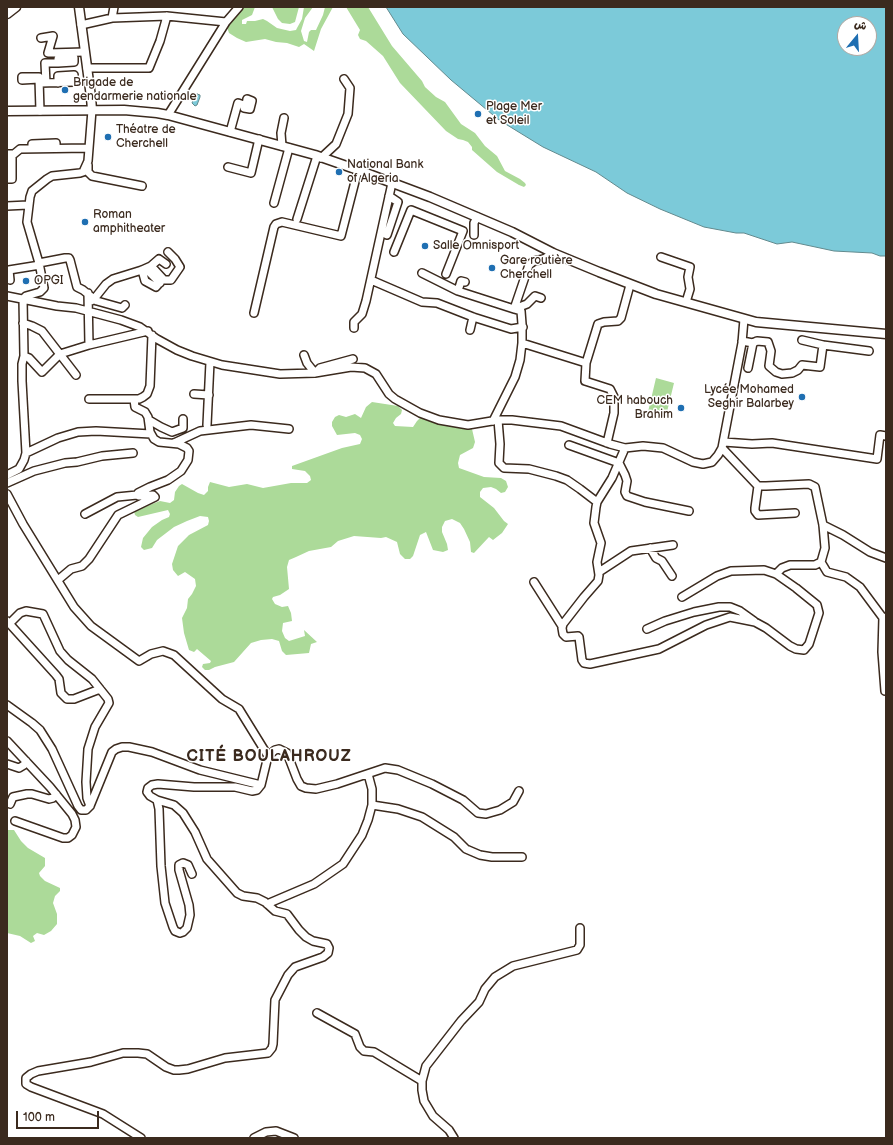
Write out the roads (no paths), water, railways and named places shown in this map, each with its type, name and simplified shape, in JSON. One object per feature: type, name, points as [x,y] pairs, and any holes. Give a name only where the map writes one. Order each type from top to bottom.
[{"type":"main road","points":[[7,14],[16,7]]},
{"type":"main road","points":[[79,7],[92,110]]},
{"type":"main road","points":[[7,111],[92,110],[141,111],[157,113],[259,139],[358,170],[392,183],[476,220],[512,232],[553,252],[630,285],[686,302],[744,319],[784,325],[886,334]]},
{"type":"street","points":[[112,18],[114,7]]},
{"type":"street","points":[[168,116],[226,22],[239,7]]},
{"type":"street","points":[[82,25],[112,18],[167,16],[226,22]]},
{"type":"street","points":[[87,68],[149,68],[160,40],[167,16]]},
{"type":"street","points":[[41,38],[53,36],[48,53],[85,52]]},
{"type":"street","points":[[40,111],[41,82],[48,63],[58,63]]},
{"type":"street","points":[[297,219],[319,157],[336,144],[348,114],[350,88],[344,79]]},
{"type":"street","points":[[41,82],[58,83]]},
{"type":"street","points":[[230,132],[238,103],[244,105]]},
{"type":"street","points":[[92,110],[88,162],[88,172],[92,176]]},
{"type":"street","points":[[274,203],[286,147],[281,133],[284,118]]},
{"type":"street","points":[[228,168],[251,174],[259,139]]},
{"type":"street","points":[[9,154],[14,154],[20,149],[89,148]]},
{"type":"street","points":[[78,174],[83,172],[88,162]]},
{"type":"street","points":[[254,313],[274,227],[276,224],[286,222],[341,236],[358,170]]},
{"type":"street","points":[[23,299],[26,296],[40,292],[44,288],[27,218],[28,205],[32,191],[44,180],[52,176],[78,174],[142,186]]},
{"type":"street","points":[[354,328],[356,319],[362,314],[371,280],[392,183]]},
{"type":"street","points":[[387,235],[398,202],[389,196]]},
{"type":"street","points":[[7,206],[28,205]]},
{"type":"street","points":[[394,252],[411,210],[463,231]]},
{"type":"street","points":[[446,274],[463,231],[476,220]]},
{"type":"street","points":[[474,235],[476,220]]},
{"type":"street","points":[[146,268],[145,282],[156,287],[162,281],[171,280],[180,268],[175,259],[168,252]]},
{"type":"street","points":[[553,252],[544,259],[534,261],[529,265],[518,307],[523,327],[522,343],[515,377],[496,421],[500,444],[499,463],[504,468],[529,469],[567,480],[597,502]]},
{"type":"street","points":[[661,257],[690,267],[688,277],[690,289],[686,302]]},
{"type":"street","points":[[10,280],[9,270],[68,258],[70,260],[76,287],[88,293],[97,301],[122,308],[125,305]]},
{"type":"street","points":[[88,307],[111,281],[146,268],[159,259],[166,264]]},
{"type":"street","points":[[146,268],[162,281]]},
{"type":"street","points":[[422,273],[458,291],[518,307],[527,304],[535,296],[541,298]]},
{"type":"street","points":[[371,280],[422,302],[437,303],[473,317],[511,329],[523,327]]},
{"type":"street","points":[[458,291],[461,281],[465,282]]},
{"type":"street","points":[[607,443],[614,412],[613,392],[610,389],[585,382],[586,363],[598,324],[618,321],[621,318],[630,285]]},
{"type":"street","points":[[88,293],[89,345]]},
{"type":"street","points":[[7,296],[58,306],[76,308],[88,307],[135,325],[177,350],[210,362],[271,374],[315,373],[351,367],[365,368],[376,374],[389,394],[395,399],[429,417],[448,422],[468,425],[512,420],[561,426],[625,448],[643,446],[663,448],[693,462],[703,464],[712,462],[718,455],[723,445],[742,341],[744,319]]},
{"type":"street","points":[[7,475],[19,469],[26,453],[22,381],[24,356],[23,299]]},
{"type":"street","points":[[470,330],[473,317]]},
{"type":"street","points":[[24,323],[42,331],[76,375]]},
{"type":"street","points":[[24,356],[29,358],[42,372],[60,354],[127,336],[150,333]]},
{"type":"street","points":[[89,399],[139,399],[146,394],[150,386],[150,333]]},
{"type":"street","points":[[802,340],[823,345],[869,351]]},
{"type":"street","points":[[742,341],[753,343],[757,341],[768,342],[771,351],[769,366],[776,372],[786,374],[795,371],[802,365],[820,367],[823,345]]},
{"type":"street","points":[[522,343],[586,363]]},
{"type":"street","points":[[748,368],[753,343]]},
{"type":"street","points":[[304,355],[307,363],[315,373]]},
{"type":"street","points":[[315,373],[320,368],[353,359]]},
{"type":"street","points":[[207,425],[210,362]]},
{"type":"street","points":[[194,394],[209,395]]},
{"type":"street","points":[[134,399],[135,406],[145,412],[149,420],[151,434],[154,439],[159,442],[179,444],[187,448],[189,452],[188,460],[181,471],[168,480],[148,488],[137,495]]},
{"type":"street","points":[[149,420],[172,432],[183,428],[183,419]]},
{"type":"street","points":[[174,444],[194,433],[208,430],[251,425],[290,429]]},
{"type":"street","points":[[26,453],[58,438],[78,432],[151,434]]},
{"type":"street","points":[[723,445],[772,443],[877,458],[880,435],[886,436]]},
{"type":"street","points":[[569,445],[619,463],[626,475],[627,483],[625,492],[627,496],[689,511]]},
{"type":"street","points":[[723,445],[758,486],[755,508],[758,515],[795,513]]},
{"type":"street","points":[[562,626],[584,597],[597,583],[599,572],[597,562],[601,543],[594,523],[597,502],[612,478],[625,448]]},
{"type":"street","points":[[7,483],[34,471],[102,456],[133,453]]},
{"type":"street","points":[[758,486],[809,484],[814,486],[823,525],[825,548],[821,562],[827,572],[846,577],[860,587],[885,620],[882,652],[885,691]]},
{"type":"street","points":[[7,494],[23,524],[74,607],[91,626],[139,662],[151,654],[163,651],[174,655],[222,699],[239,709],[268,756]]},
{"type":"street","points":[[58,580],[70,570],[82,566],[89,559],[118,515],[155,497],[154,495],[137,495],[117,497],[85,514]]},
{"type":"street","points":[[823,525],[843,535],[870,552],[886,558]]},
{"type":"street","points":[[599,572],[631,551],[673,545]]},
{"type":"street","points":[[650,548],[656,558],[662,561],[672,576]]},
{"type":"street","points":[[776,574],[782,568],[790,565],[815,565],[821,562]]},
{"type":"street","points":[[647,629],[665,621],[694,612],[719,607],[730,607],[740,611],[796,649],[804,650],[809,644],[819,613],[817,605],[796,588],[776,574],[764,570],[731,571],[717,576],[682,597]]},
{"type":"street","points":[[534,582],[562,626],[564,636],[579,636],[582,661],[585,664],[659,649],[706,625],[730,617],[755,622]]},
{"type":"street","points":[[90,806],[86,782],[88,749],[95,727],[109,703],[106,695],[100,688],[92,679],[68,660],[60,651],[43,614],[26,611],[20,613],[8,622],[56,675],[59,679],[61,693],[67,699],[74,699],[100,688]]},
{"type":"street","points":[[7,705],[27,718],[40,730],[52,749],[78,806],[84,810],[90,806],[110,755],[114,750],[122,747],[152,752],[200,770],[261,785]]},
{"type":"street","points":[[7,741],[56,794],[72,814],[76,827],[74,833],[70,837],[63,838],[15,821]]},
{"type":"street","points":[[141,1138],[103,1114],[31,1087],[26,1084],[26,1078],[30,1074],[38,1071],[92,1062],[123,1053],[147,1054],[166,1067],[179,1070],[188,1069],[225,1058],[268,1053],[273,1044],[275,1000],[288,975],[295,967],[323,956],[328,952],[329,948],[327,944],[309,939],[299,930],[287,914],[275,911],[268,904],[257,898],[243,896],[237,893],[207,859],[195,832],[183,813],[174,805],[157,800],[150,796],[147,792],[148,788],[154,784],[194,787],[229,786],[252,791],[256,790],[261,785],[268,756],[275,750],[279,750],[287,754],[299,783],[310,789],[337,784],[385,768],[398,770],[432,784],[463,800],[478,813],[486,814],[500,810],[513,802],[519,791]]},
{"type":"street","points":[[7,764],[19,768],[24,765],[26,761]]},
{"type":"street","points":[[268,904],[314,884],[342,864],[362,835],[368,820],[372,805],[372,789],[368,774]]},
{"type":"street","points":[[10,804],[13,797],[32,794],[49,799],[53,798],[56,794]]},
{"type":"street","points":[[157,800],[159,809],[161,866],[165,902],[173,927],[175,931],[180,933],[187,928],[190,915],[179,865],[183,863],[188,865],[192,874]]},
{"type":"street","points":[[372,805],[398,809],[422,817],[454,837],[466,849],[480,855],[492,858],[522,857]]},
{"type":"street","points":[[454,1138],[433,1116],[424,1101],[422,1081],[426,1066],[461,1020],[479,1002],[486,989],[495,978],[513,966],[577,950],[580,945],[580,928]]},
{"type":"street","points":[[317,1013],[355,1034],[360,1047],[364,1051],[374,1052],[422,1081]]},
{"type":"street","points":[[254,1138],[266,1132],[276,1131],[294,1138]]},
{"type":"water","points":[[386,7],[886,7],[886,256],[880,256],[872,253],[834,251],[792,242],[777,244],[744,233],[704,227],[660,209],[627,193],[596,172],[543,147],[499,120],[451,80],[403,34]]},
{"type":"water","points":[[195,95],[200,95],[200,97],[197,105],[195,106],[192,103]]},
{"type":"place","name":"Brigade de gendarmerie nationale","points":[[65,90]]},
{"type":"place","name":"Plage Mer et Soleil","points":[[478,114]]},
{"type":"place","name":"Théatre de Cherchell","points":[[108,137]]},
{"type":"place","name":"National Bank of Algeria","points":[[339,172]]},
{"type":"place","name":"Roman amphitheater","points":[[85,222]]},
{"type":"place","name":"Salle Omnisport","points":[[425,246]]},
{"type":"place","name":"Gare routière Cherchell","points":[[492,268]]},
{"type":"place","name":"OPGI","points":[[26,281]]},
{"type":"place","name":"Lycée Mohamed Seghir Balarbey","points":[[802,397]]},
{"type":"place","name":"CEM habouch Brahim","points":[[681,408]]},
{"type":"district","name":"CITÉ BOULAHROUZ","points":[[269,757]]}]
